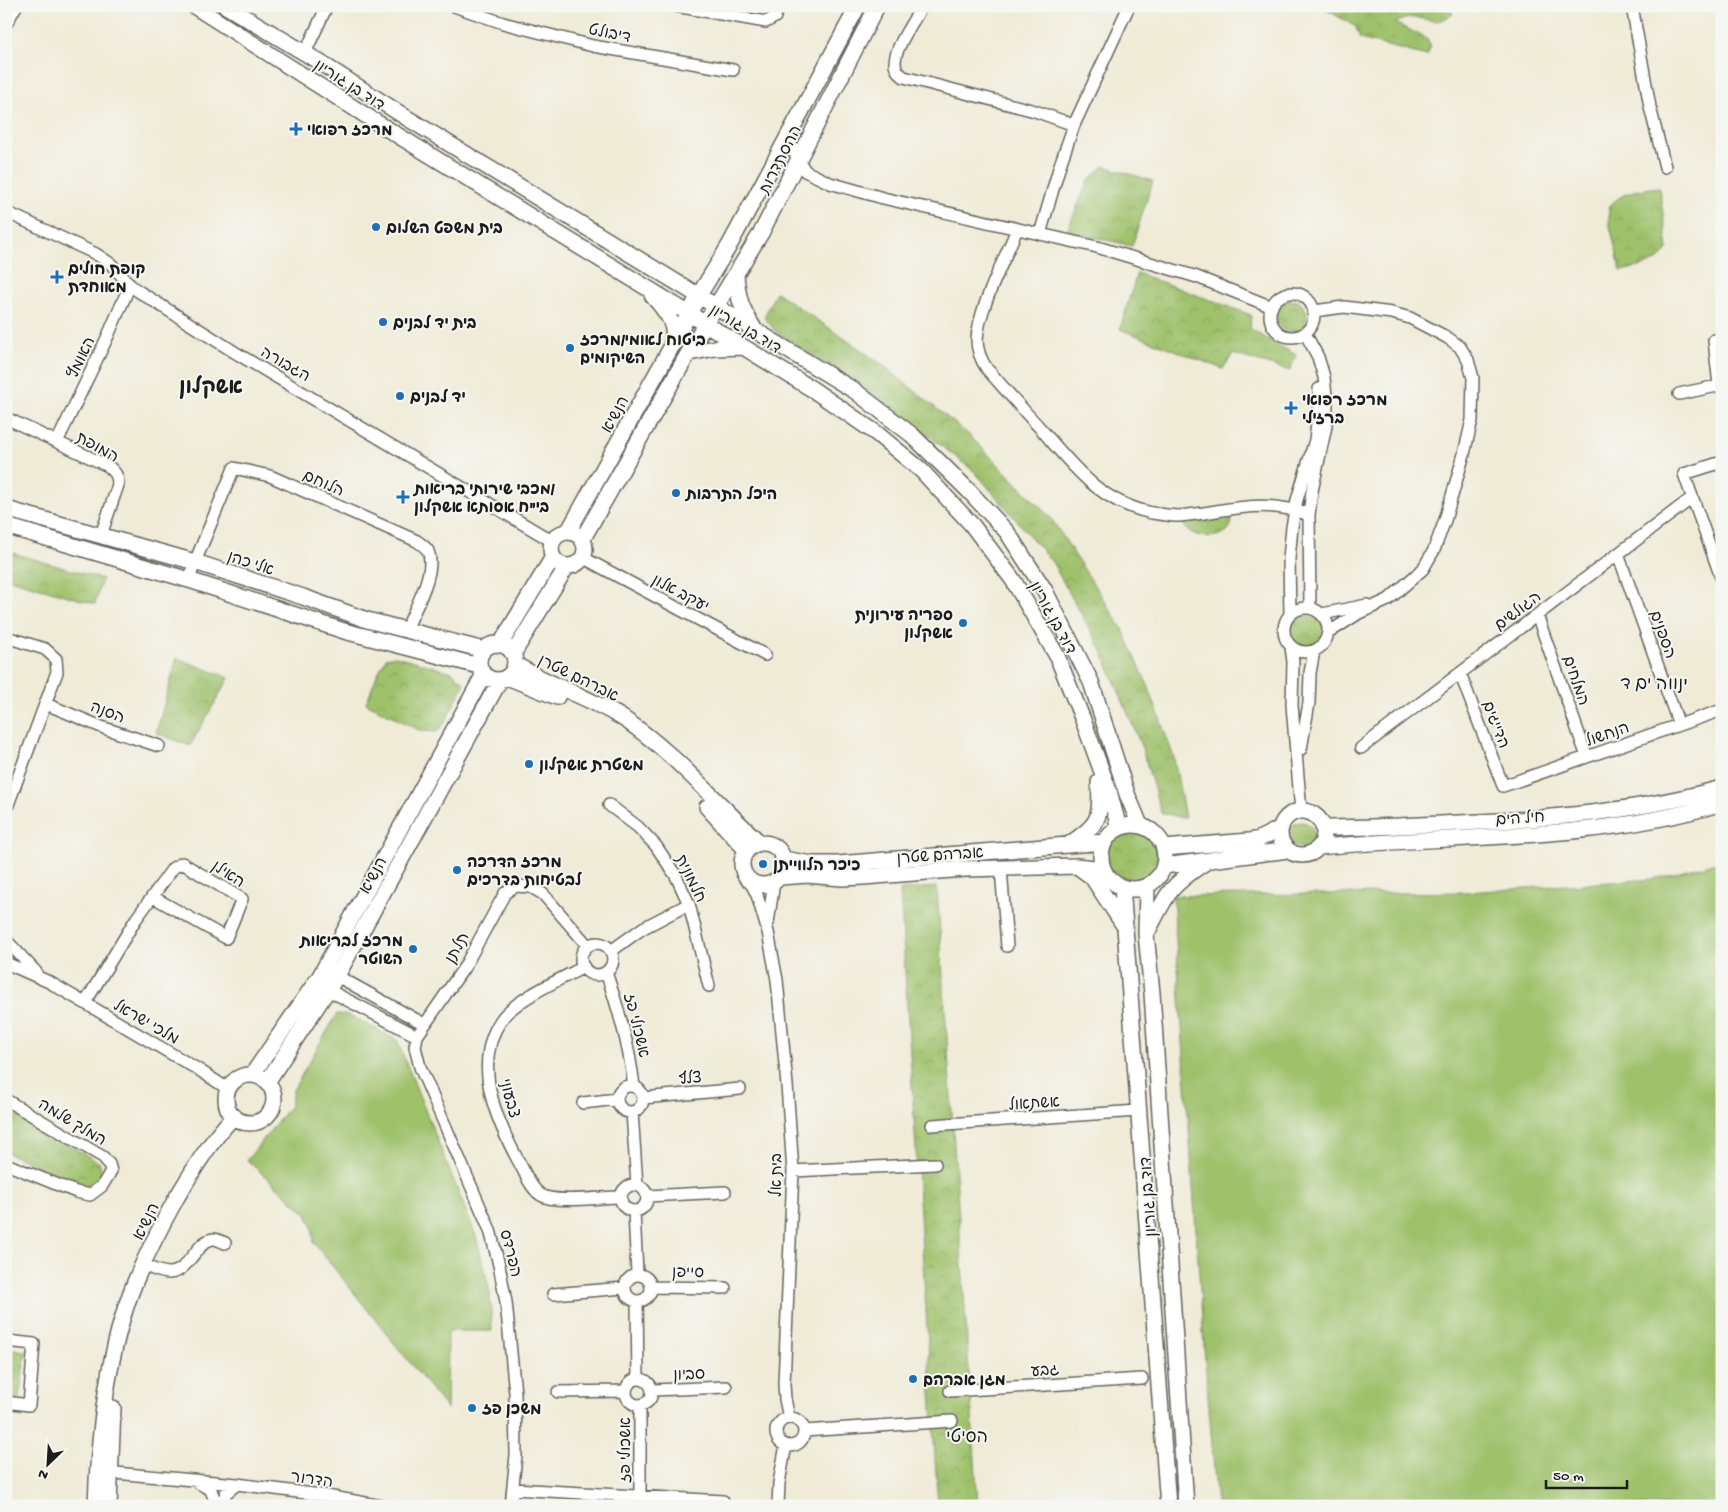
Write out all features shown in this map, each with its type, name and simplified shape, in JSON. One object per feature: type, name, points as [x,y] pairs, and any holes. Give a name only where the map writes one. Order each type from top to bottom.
[{"type":"main road","name":"דוד בן גוריון","points":[[194,6],[376,122],[812,389],[876,433],[921,470],[972,525],[1013,580],[1057,656],[1084,720],[1109,791],[1118,828]]},
{"type":"main road","name":"דוד בן גוריון","points":[[226,6],[855,391],[912,435],[968,490],[1007,532],[1044,588],[1091,682],[1127,794],[1140,825]]},
{"type":"main road","name":"ההסתדרות","points":[[689,314],[729,246],[858,6]]},
{"type":"main road","name":"ההסתדרות","points":[[706,324],[761,232],[877,6]]},
{"type":"main road","points":[[674,281],[692,281],[714,271]]},
{"type":"main road","points":[[736,275],[739,300],[743,311],[755,330]]},
{"type":"main road","points":[[645,287],[669,316],[673,326],[674,335],[668,354]]},
{"type":"main road","name":"הנשיא","points":[[568,532],[689,314]]},
{"type":"main road","points":[[582,540],[706,324]]},
{"type":"main road","points":[[689,353],[716,348],[742,347]]},
{"type":"main road","name":"אלי כהן","points":[[6,509],[194,562],[304,597],[366,620],[484,650]]},
{"type":"main road","points":[[6,526],[189,580],[344,631],[482,670]]},
{"type":"main road","points":[[568,532],[578,535],[585,546],[582,557],[573,565],[567,566],[555,561],[550,547],[557,535],[568,532]]},
{"type":"main road","points":[[500,645],[553,557]]},
{"type":"main road","name":"הנשיא","points":[[267,1082],[337,976],[567,566]]},
{"type":"main road","points":[[492,645],[500,645],[510,650],[509,669],[488,678],[482,670],[479,660],[484,650],[492,645]]},
{"type":"main road","name":"אברהם שטרן","points":[[509,669],[588,710],[630,735],[682,780],[753,847]]},
{"type":"main road","name":"הנשיא","points":[[252,1075],[320,976],[482,670]]},
{"type":"main road","points":[[1068,845],[1086,832],[1100,815],[1098,760]]},
{"type":"main road","name":"חיל הים","points":[[1323,828],[1498,821],[1585,815],[1661,802],[1722,788]]},
{"type":"main road","name":"חיל הים","points":[[1319,847],[1358,843],[1508,836],[1587,830],[1664,818],[1722,803]]},
{"type":"main road","points":[[1164,866],[1288,850],[1301,855],[1314,852],[1319,847],[1324,835],[1323,828],[1313,814],[1301,812],[1288,816],[1281,828],[1281,840],[1288,850]]},
{"type":"main road","points":[[1129,824],[1140,825],[1155,834],[1164,848],[1164,866],[1155,880],[1147,886],[1137,889],[1122,887],[1108,879],[1103,870],[1100,855],[1104,842],[1110,833],[1129,824]]},
{"type":"main road","points":[[1164,848],[1249,841],[1259,839],[1281,828]]},
{"type":"main road","name":"אברהם שטרן","points":[[783,859],[812,864],[838,864],[1104,842]]},
{"type":"main road","points":[[766,843],[777,848],[783,859],[784,865],[777,879],[762,886],[750,881],[742,870],[743,856],[753,847],[766,843]]},
{"type":"main road","points":[[1146,934],[1167,895],[1194,870],[1210,860]]},
{"type":"main road","points":[[1076,866],[1092,878],[1124,925]]},
{"type":"main road","name":"אברהם שטרן","points":[[777,879],[807,875],[842,878],[863,877],[965,869],[1076,866],[1103,870]]},
{"type":"main road","name":"דוד בן גוריון","points":[[1147,886],[1146,934],[1152,993],[1186,1506]]},
{"type":"main road","name":"דוד בן גוריון","points":[[1122,887],[1168,1506]]},
{"type":"main road","points":[[244,1075],[252,1075],[267,1082],[274,1095],[272,1110],[267,1116],[254,1122],[240,1120],[234,1116],[227,1104],[228,1090],[237,1078],[244,1075]]},
{"type":"main road","name":"הנשיא","points":[[96,1506],[104,1472],[109,1374],[134,1283],[164,1220],[191,1173],[213,1140],[234,1116]]},
{"type":"main road","name":"הנשיא","points":[[104,1472],[109,1506]]},
{"type":"street","points":[[6,24],[16,6]]},
{"type":"street","points":[[305,53],[327,6]]},
{"type":"street","name":"דיבולט","points":[[454,6],[503,23],[593,46],[733,70]]},
{"type":"street","points":[[676,6],[766,22],[775,17],[777,6]]},
{"type":"street","points":[[922,6],[897,52],[895,63],[897,71],[904,77],[1035,111],[1074,125]]},
{"type":"street","points":[[1040,234],[1060,164],[1074,125],[1129,6]]},
{"type":"street","points":[[1632,6],[1650,107],[1665,167]]},
{"type":"street","points":[[789,136],[798,162],[805,171],[830,183],[883,198],[1097,248],[1197,277],[1272,307]]},
{"type":"street","name":"הגבורה","points":[[6,212],[96,254],[111,264],[130,285],[236,353],[552,541]]},
{"type":"street","points":[[1017,229],[985,305],[977,339],[978,350],[986,370],[1089,482],[1118,501],[1133,508],[1162,515],[1177,516],[1260,505],[1295,510],[1309,515]]},
{"type":"street","name":"האומץ","points":[[57,442],[130,285]]},
{"type":"street","points":[[1293,293],[1304,296],[1312,305],[1314,311],[1312,326],[1305,333],[1292,337],[1279,333],[1271,321],[1272,307],[1280,297],[1293,293]]},
{"type":"street","points":[[1314,311],[1344,307],[1392,313],[1410,318],[1448,338],[1460,347],[1468,360],[1473,378],[1472,420],[1445,520],[1434,550],[1423,569],[1388,600],[1359,613],[1328,633]]},
{"type":"street","points":[[1305,333],[1318,358],[1324,378],[1327,405],[1326,426],[1312,491],[1309,515],[1310,608]]},
{"type":"street","points":[[1679,394],[1721,386],[1714,340]]},
{"type":"street","points":[[1290,614],[1303,608],[1310,608],[1322,614],[1328,626],[1328,633],[1324,644],[1314,651],[1302,652],[1291,647],[1286,641],[1284,627],[1290,614],[1289,559],[1295,510],[1316,440],[1319,406],[1318,358]]},
{"type":"street","name":"המופת","points":[[6,418],[108,466],[118,476],[118,485],[101,535]]},
{"type":"street","points":[[1722,462],[1684,474],[1722,580]]},
{"type":"street","name":"הלוחם","points":[[189,580],[194,562],[234,468],[270,476],[417,541],[428,549],[431,561],[430,573],[406,630]]},
{"type":"street","name":"הגולשים","points":[[1361,748],[1692,498]]},
{"type":"street","name":"הספנים","points":[[1618,554],[1679,725]]},
{"type":"street","name":"יעקב אלון","points":[[582,557],[765,655]]},
{"type":"street","points":[[1322,614],[1388,600]]},
{"type":"street","name":"המלחים","points":[[1537,615],[1587,757]]},
{"type":"street","points":[[6,637],[45,649],[56,659],[56,676],[6,810]]},
{"type":"street","points":[[1291,647],[1293,662],[1292,705],[1301,812]]},
{"type":"street","points":[[1298,763],[1309,703],[1310,673],[1314,651]]},
{"type":"street","name":"הדייגים","points":[[1460,673],[1503,786]]},
{"type":"street","name":"הסנה","points":[[46,704],[104,728],[160,746]]},
{"type":"street","name":"הנחשול","points":[[1503,786],[1722,710]]},
{"type":"street","name":"חלמונית","points":[[609,805],[638,827],[656,846],[676,876],[689,904],[709,986]]},
{"type":"street","name":"האילן","points":[[85,1003],[136,919],[173,868],[182,863],[242,900],[226,938],[153,897]]},
{"type":"street","points":[[1002,868],[1007,946]]},
{"type":"street","name":"בית אל","points":[[768,932],[768,916],[777,879]]},
{"type":"street","name":"בית אל","points":[[750,881],[757,895],[768,932],[777,980],[788,1085],[793,1171],[784,1384],[789,1418]]},
{"type":"street","name":"תלתן","points":[[424,1024],[465,966],[505,893],[515,886],[531,887],[543,894],[588,946]]},
{"type":"street","points":[[611,950],[643,928],[689,904]]},
{"type":"street","name":"מלכי ישראל","points":[[6,940],[30,966],[49,982]]},
{"type":"street","points":[[598,943],[607,946],[611,950],[613,960],[606,972],[596,974],[587,971],[584,967],[581,958],[588,946],[598,943]]},
{"type":"street","name":"מלכי ישראל","points":[[6,963],[49,982],[199,1070],[228,1090]]},
{"type":"street","name":"צבעוני","points":[[584,967],[518,1002],[502,1018],[490,1038],[487,1060],[489,1086],[504,1134],[531,1184],[540,1195],[552,1199],[620,1196]]},
{"type":"street","name":"אשכולי פז","points":[[606,972],[619,1009],[630,1052],[634,1086]]},
{"type":"street","points":[[320,976],[337,976],[424,1024],[417,1036],[328,990],[320,976]]},
{"type":"street","name":"הפרדס","points":[[417,1036],[416,1047],[420,1067],[490,1230],[499,1264],[506,1302],[515,1393],[516,1455],[511,1506]]},
{"type":"street","points":[[630,1086],[640,1090],[644,1098],[639,1108],[632,1112],[622,1109],[617,1099],[622,1088],[630,1086]]},
{"type":"street","name":"צלף","points":[[644,1098],[740,1089]]},
{"type":"street","points":[[582,1103],[617,1099]]},
{"type":"street","name":"המלך שלמה","points":[[6,1164],[76,1192],[90,1195],[102,1186],[111,1171],[109,1164],[103,1157],[8,1105]]},
{"type":"street","name":"אשתאול","points":[[932,1125],[1138,1111]]},
{"type":"street","points":[[632,1112],[637,1185]]},
{"type":"street","points":[[793,1171],[935,1164]]},
{"type":"street","points":[[637,1185],[643,1189],[647,1200],[643,1208],[634,1211],[624,1207],[620,1196],[628,1186],[637,1185]]},
{"type":"street","points":[[647,1196],[725,1192]]},
{"type":"street","points":[[634,1211],[637,1274]]},
{"type":"street","points":[[143,1265],[159,1272],[170,1273],[180,1270],[206,1242],[214,1239],[225,1243]]},
{"type":"street","points":[[637,1274],[648,1279],[651,1287],[649,1295],[638,1301],[627,1296],[624,1288],[629,1277],[637,1274]]},
{"type":"street","name":"סייפן","points":[[651,1287],[725,1288]]},
{"type":"street","points":[[553,1294],[624,1288]]},
{"type":"street","points":[[638,1301],[638,1379]]},
{"type":"street","points":[[6,1341],[34,1344],[29,1405],[6,1402]]},
{"type":"street","points":[[634,1379],[646,1380],[652,1386],[652,1390],[651,1398],[640,1405],[632,1402],[627,1396],[626,1391],[628,1384],[634,1379]]},
{"type":"street","name":"גבע","points":[[950,1391],[1142,1379]]},
{"type":"street","name":"סביון","points":[[652,1390],[726,1387]]},
{"type":"street","points":[[558,1392],[626,1391]]},
{"type":"street","name":"אשכולי פז","points":[[640,1405],[640,1496]]},
{"type":"street","points":[[794,1418],[801,1423],[804,1431],[802,1440],[790,1446],[778,1439],[776,1430],[780,1422],[794,1418]]},
{"type":"street","points":[[804,1431],[952,1421]]},
{"type":"street","points":[[778,1506],[779,1483],[786,1445]]},
{"type":"street","name":"הדרור","points":[[104,1472],[237,1484],[321,1495],[382,1506]]},
{"type":"street","name":"הדרור","points":[[191,1479],[211,1490],[219,1506]]},
{"type":"street","name":"הדרור","points":[[219,1506],[226,1493],[237,1484]]},
{"type":"street","points":[[513,1489],[723,1501]]},
{"type":"green space","points":[[1320,6],[1447,6],[1453,14],[1438,21],[1412,18],[1395,23],[1426,38],[1431,47],[1427,56],[1360,39],[1356,27]]},
{"type":"green space","points":[[1104,166],[1153,181],[1132,246],[1067,231],[1088,181]]},
{"type":"green space","points":[[1659,187],[1668,248],[1665,254],[1654,262],[1621,271],[1609,222],[1609,207],[1614,201],[1626,194]]},
{"type":"green space","points":[[1137,273],[1251,315],[1250,329],[1296,355],[1290,371],[1233,354],[1223,369],[1120,329]]},
{"type":"green space","points":[[776,292],[879,362],[969,435],[1051,518],[1123,630],[1149,688],[1174,758],[1185,818],[1161,813],[1142,748],[1102,651],[1052,562],[975,472],[891,406],[776,332],[764,317]]},
{"type":"green space","points":[[1291,300],[1297,301],[1302,305],[1306,310],[1306,322],[1302,327],[1297,331],[1291,332],[1285,331],[1280,327],[1276,322],[1275,316],[1276,310],[1280,305],[1285,301]]},
{"type":"green space","points":[[1231,514],[1231,524],[1227,531],[1210,537],[1200,536],[1191,532],[1184,526],[1182,518]]},
{"type":"green space","points":[[6,551],[102,579],[95,604],[6,578]]},
{"type":"green space","points":[[1308,616],[1320,622],[1326,634],[1320,646],[1308,652],[1296,646],[1290,634],[1296,622]]},
{"type":"green space","points":[[396,656],[452,672],[463,681],[464,685],[444,724],[437,732],[421,731],[366,703],[386,658]]},
{"type":"green space","points":[[177,658],[229,678],[190,746],[156,733]]},
{"type":"green space","points":[[1301,822],[1310,826],[1314,835],[1310,844],[1301,848],[1292,844],[1288,835],[1292,826]]},
{"type":"green space","points":[[1126,832],[1136,832],[1146,836],[1153,843],[1157,858],[1153,873],[1146,880],[1136,884],[1126,884],[1116,880],[1109,873],[1105,863],[1105,853],[1109,843],[1116,836]]},
{"type":"green space","points":[[1722,861],[1722,1506],[1217,1506],[1204,1347],[1173,896],[1468,892],[1654,879]]},
{"type":"green space","points":[[937,887],[978,1506],[938,1506],[900,890]]},
{"type":"green space","points":[[337,1014],[349,1015],[397,1040],[476,1236],[490,1292],[492,1331],[448,1331],[447,1409],[314,1243],[312,1226],[307,1214],[247,1160],[290,1106],[293,1090]]},
{"type":"green space","points":[[16,1114],[100,1163],[102,1176],[100,1179],[92,1185],[78,1186],[6,1152],[6,1129]]},
{"type":"green space","points":[[6,1348],[26,1351],[19,1399],[6,1397]]},
{"type":"place","name":"מרכז רפואי","points":[[296,129]]},
{"type":"place","name":"בית משפט השלום","points":[[376,227]]},
{"type":"place","name":"קופת חולים מאוחדת","points":[[57,277]]},
{"type":"place","name":"בית יד לבנים","points":[[383,322]]},
{"type":"place","name":"ביטוח לאומי/מרכז השיקומים","points":[[570,348]]},
{"type":"place","name":"יד לבנים","points":[[400,396]]},
{"type":"place","name":"מרכז רפואי ברזילי","points":[[1291,408]]},
{"type":"place","name":"היכל התרבות","points":[[676,493]]},
{"type":"place","name":"מכבי שירותי בריאות/ בי\"ח אסותא אשקלון","points":[[403,497]]},
{"type":"place","name":"ספריה עירונית אשקלון","points":[[963,623]]},
{"type":"place","name":"משטרת אשקלון","points":[[529,764]]},
{"type":"place","name":"כיכר הלווייתן","points":[[763,864]]},
{"type":"place","name":"מרכז הדרכה לבטיחות בדרכים","points":[[457,870]]},
{"type":"place","name":"מרכז לבריאות השוטר","points":[[413,949]]},
{"type":"place","name":"מגן אברהם","points":[[913,1379]]},
{"type":"place","name":"משכן פז","points":[[472,1408]]},
{"type":"district","name":"אשקלון","points":[[211,386]]},
{"type":"district","name":"נווה ים ד'","points":[[1654,683]]},
{"type":"district","name":"הסיטי","points":[[967,1436]]}]
